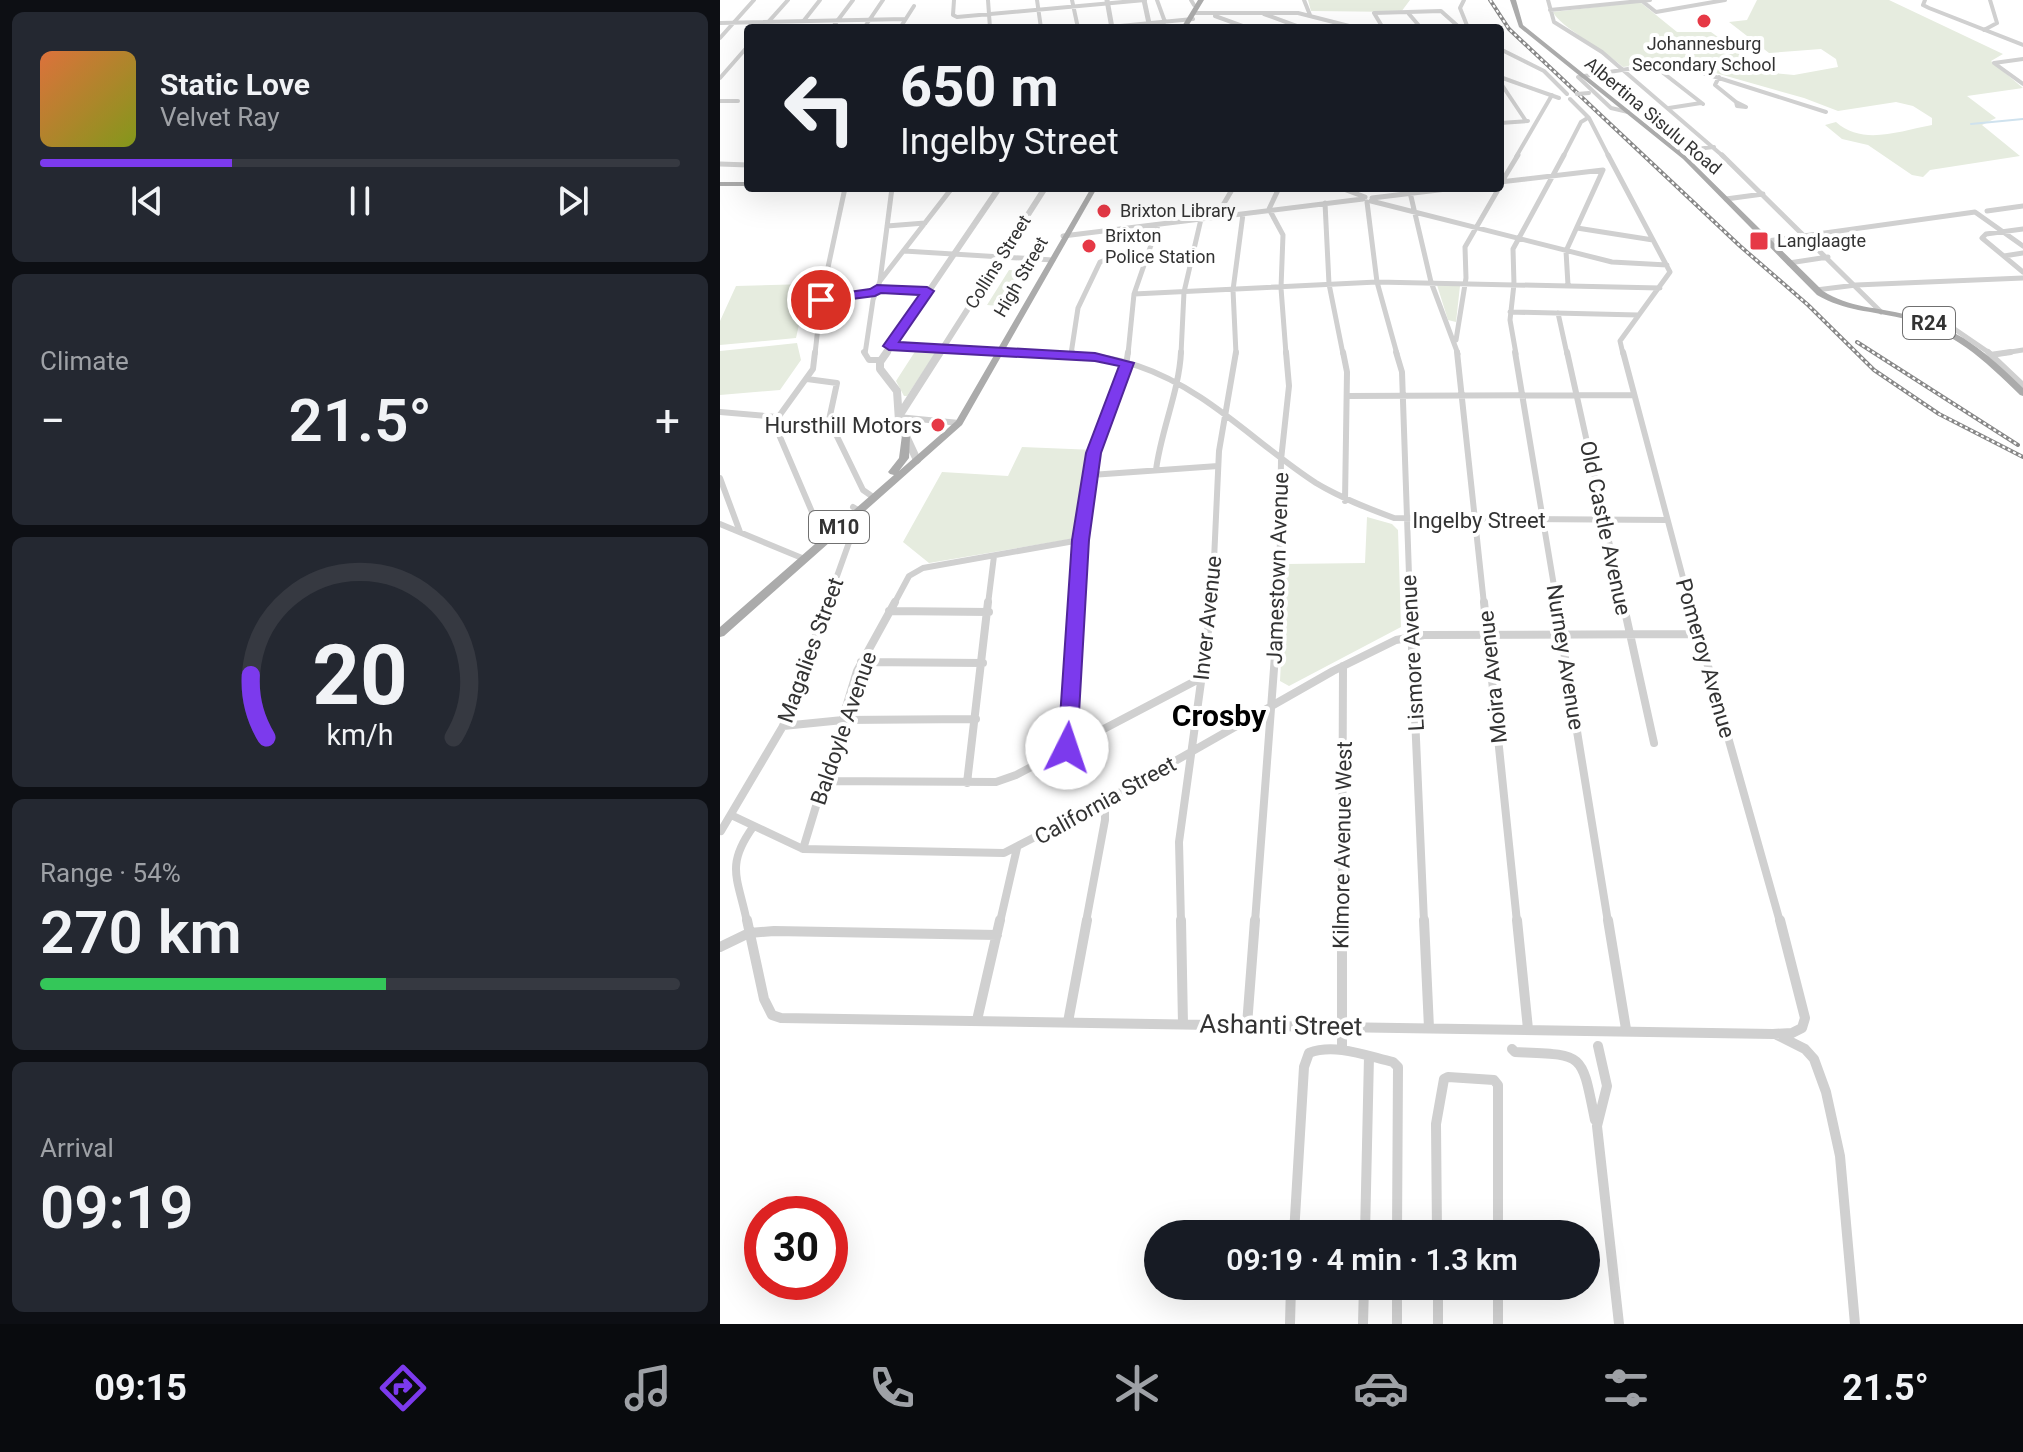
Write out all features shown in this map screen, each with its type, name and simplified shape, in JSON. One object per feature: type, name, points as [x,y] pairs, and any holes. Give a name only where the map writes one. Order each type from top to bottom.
[{"type":"main road","points":[[1188,24],[1202,0]]},
{"type":"main road","name":"Albertina Sisulu Road","points":[[1513,0],[1519,25],[1677,151],[1816,290],[1841,304],[1920,320],[1959,336],[1988,356],[2023,393]]},
{"type":"main road","points":[[720,184],[744,184]]},
{"type":"main road","name":"High Street","points":[[956,422],[1090,192]]},
{"type":"main road","name":"M10","points":[[720,625],[956,422]]},
{"type":"main road","points":[[884,481],[904,458],[905,437]]},
{"type":"main road","name":"M10","points":[[870,496],[884,481],[916,458]]},
{"type":"main road","name":"M10","points":[[720,633],[799,557]]},
{"type":"main road","points":[[720,644],[734,620]]},
{"type":"street","points":[[720,38],[754,0]]},
{"type":"street","points":[[769,22],[788,0]]},
{"type":"street","points":[[801,24],[820,0]]},
{"type":"street","points":[[834,24],[853,0]]},
{"type":"street","points":[[867,24],[883,0]]},
{"type":"street","points":[[954,0],[954,16],[1144,0],[1150,24]]},
{"type":"street","points":[[988,0],[990,24]]},
{"type":"street","points":[[1037,0],[1040,24]]},
{"type":"street","points":[[1072,0],[1077,24]]},
{"type":"street","points":[[1157,0],[1165,22]]},
{"type":"street","points":[[1304,0],[1308,13]]},
{"type":"street","points":[[1464,0],[1460,8],[1466,24]]},
{"type":"street","points":[[1548,0],[1554,22],[1599,50],[1714,147],[1881,312]]},
{"type":"street","points":[[1580,0],[1581,7]]},
{"type":"street","points":[[1550,10],[1650,0]]},
{"type":"street","points":[[1925,0],[1922,3],[1926,7],[2023,45]]},
{"type":"street","points":[[1984,30],[1997,23],[1990,0]]},
{"type":"street","points":[[1642,1],[1656,12],[1725,1]]},
{"type":"street","points":[[1108,2],[1112,24]]},
{"type":"street","points":[[902,24],[914,6]]},
{"type":"street","points":[[1380,24],[1374,15],[1376,13],[1443,11],[1456,24]]},
{"type":"street","points":[[1158,24],[1193,16],[1262,13],[1308,13],[1341,24]]},
{"type":"street","points":[[1262,13],[1291,24]]},
{"type":"street","points":[[1409,14],[1418,24]]},
{"type":"street","points":[[1213,24],[1215,15]]},
{"type":"street","points":[[1215,15],[1238,24]]},
{"type":"street","points":[[720,23],[905,19]]},
{"type":"street","points":[[720,78],[744,51]]},
{"type":"street","points":[[1134,294],[1377,282],[1660,288],[1670,272],[1667,265],[1588,120],[1562,96],[1544,71],[1504,51]]},
{"type":"street","points":[[2023,59],[1994,63],[2023,84]]},
{"type":"street","points":[[1653,65],[1702,104],[1669,108]]},
{"type":"street","points":[[1628,112],[1611,108],[1577,78],[1622,68],[1653,65],[1685,67],[1826,112]]},
{"type":"street","points":[[1719,77],[1714,84],[1736,102]]},
{"type":"street","points":[[1504,81],[1562,96],[1592,93]]},
{"type":"street","points":[[1504,86],[1526,121]]},
{"type":"street","points":[[1504,178],[1538,121],[1562,96]]},
{"type":"street","points":[[720,101],[738,101]]},
{"type":"street","name":"Nurney Avenue","points":[[1588,120],[1581,122],[1513,251],[1514,284],[1510,312],[1626,1029]]},
{"type":"street","points":[[1504,123],[1538,121]]},
{"type":"street","points":[[1677,151],[1714,147]]},
{"type":"street","points":[[720,164],[744,165]]},
{"type":"street","points":[[1504,184],[1603,170],[1612,165]]},
{"type":"street","points":[[1568,285],[1566,251],[1603,170]]},
{"type":"street","points":[[827,533],[818,526],[774,429],[777,417],[807,379],[813,366],[821,300],[844,192]]},
{"type":"street","points":[[880,281],[891,192]]},
{"type":"street","points":[[880,360],[869,360],[864,352],[876,290],[949,192]]},
{"type":"street","points":[[916,458],[899,417],[897,391],[880,369],[880,360],[996,192]]},
{"type":"street","name":"Collins Street","points":[[899,417],[1042,192]]},
{"type":"street","points":[[1216,217],[1231,192]]},
{"type":"street","points":[[1270,210],[1277,192]]},
{"type":"street","points":[[1065,236],[1403,192]]},
{"type":"street","name":"Moira Avenue","points":[[1410,192],[1431,282],[1455,342],[1463,396],[1528,1029]]},
{"type":"street","points":[[1455,342],[1465,283],[1465,247],[1496,192]]},
{"type":"street","points":[[1726,199],[1763,194]]},
{"type":"street","points":[[1366,197],[1417,213],[1622,264],[1667,265]]},
{"type":"street","name":"Lismore Avenue","points":[[1366,197],[1377,282],[1400,359],[1404,396],[1406,521],[1429,1028]]},
{"type":"street","points":[[1325,203],[1329,284],[1347,369],[1345,501]]},
{"type":"street","points":[[1987,211],[2023,206]]},
{"type":"street","name":"Jamestown Avenue","points":[[1247,1025],[1280,595],[1281,460],[1289,374],[1281,288],[1283,235],[1270,210]]},
{"type":"street","points":[[1767,241],[1974,212],[1982,213],[2023,246]]},
{"type":"street","name":"Inver Avenue","points":[[1183,1024],[1179,842],[1214,590],[1218,466],[1236,362],[1233,290],[1243,214]]},
{"type":"street","points":[[1156,470],[1160,437],[1181,370],[1184,292],[1201,219]]},
{"type":"street","points":[[887,226],[925,223]]},
{"type":"street","points":[[1067,748],[1080,540],[1095,448],[1127,363],[1134,294],[1158,225]]},
{"type":"street","points":[[1577,228],[1653,240]]},
{"type":"street","points":[[2023,229],[1983,235],[1983,239],[2023,272]]},
{"type":"street","points":[[904,251],[1051,260]]},
{"type":"street","points":[[2004,256],[2023,253]]},
{"type":"street","points":[[1789,263],[1828,257]]},
{"type":"street","points":[[1071,356],[1078,308],[1100,262],[1113,258],[1147,259]]},
{"type":"street","points":[[880,269],[892,268]]},
{"type":"street","points":[[1816,290],[1856,285],[2022,280]]},
{"type":"street","name":"Pomeroy Avenue","points":[[1660,288],[1620,341],[1698,634],[1804,1010],[1804,1025],[1792,1033]]},
{"type":"street","points":[[821,300],[876,290],[927,291]]},
{"type":"street","points":[[1510,312],[1638,315]]},
{"type":"street","name":"Old Castle Avenue","points":[[1558,313],[1654,743]]},
{"type":"street","points":[[1449,326],[1458,324]]},
{"type":"street","name":"Ingelby Street","points":[[889,346],[1071,356],[1127,363],[1177,385],[1226,415],[1281,460],[1345,501],[1406,521],[1667,520]]},
{"type":"street","points":[[1988,356],[2023,350]]},
{"type":"street","points":[[1988,356],[2023,385]]},
{"type":"street","points":[[807,379],[837,383],[829,420],[870,496]]},
{"type":"street","points":[[1347,396],[1633,395]]},
{"type":"street","points":[[720,412],[777,417]]},
{"type":"street","points":[[899,417],[956,422]]},
{"type":"street","points":[[1091,475],[1218,466]]},
{"type":"street","points":[[720,478],[740,532]]},
{"type":"street","name":"Magalies Street","points":[[721,831],[783,726],[856,523],[855,509]]},
{"type":"street","points":[[720,524],[799,557]]},
{"type":"street","points":[[967,783],[994,556],[1080,540]]},
{"type":"street","name":"Baldoyle Avenue","points":[[803,849],[861,662],[907,580],[917,570],[994,556]]},
{"type":"street","points":[[889,611],[989,612]]},
{"type":"street","name":"California Street","points":[[731,815],[803,849],[991,854],[1017,848],[1190,753],[1271,704],[1411,635],[1698,634]]},
{"type":"street","points":[[861,662],[983,663]]},
{"type":"street","name":"Kilmore Avenue West","points":[[1342,1050],[1343,666]]},
{"type":"street","points":[[823,781],[967,783],[1005,779],[1201,678]]},
{"type":"street","points":[[783,726],[843,720],[976,719]]},
{"type":"street","points":[[1068,1022],[1105,820],[1105,801]]},
{"type":"street","points":[[749,933],[734,860],[738,848],[753,827]]},
{"type":"street","points":[[977,1020],[1017,848]]},
{"type":"street","points":[[720,947],[749,933],[774,931],[997,935]]},
{"type":"street","name":"Ashanti Street","points":[[749,933],[764,999],[772,1015],[806,1019],[1792,1033]]},
{"type":"street","points":[[1773,1034],[1805,1049],[1814,1059],[1826,1092],[1840,1156],[1855,1324]]},
{"type":"street","points":[[1597,1126],[1607,1086],[1598,1046]]},
{"type":"street","points":[[1512,1049],[1515,1052],[1573,1056],[1584,1067],[1588,1099],[1597,1126],[1619,1324]]},
{"type":"street","points":[[1295,1220],[1306,1059],[1317,1050],[1342,1050],[1393,1062],[1398,1067],[1397,1220]]},
{"type":"street","points":[[1365,1220],[1369,1056]]},
{"type":"street","points":[[1437,1220],[1438,1105],[1444,1079],[1448,1077],[1494,1080],[1498,1085],[1498,1220]]},
{"type":"street","points":[[1290,1324],[1291,1300]]},
{"type":"street","points":[[1363,1324],[1364,1300]]},
{"type":"street","points":[[1397,1300],[1397,1324]]},
{"type":"street","points":[[1438,1300],[1438,1324]]},
{"type":"street","points":[[1498,1300],[1498,1324]]},
{"type":"shaded area","points":[[1308,0],[1410,0],[1401,12],[1311,11]]},
{"type":"shaded area","points":[[1757,0],[1889,0],[2003,54],[1991,61],[2023,88],[1967,96],[1996,118],[1982,125],[2020,156],[1930,170],[1923,177],[1912,175],[1868,145],[1842,139],[1825,125],[1836,122],[1858,133],[1882,135],[1932,125],[1932,118],[1913,106],[1896,102],[1838,111],[1804,98],[1684,64],[1661,62],[1623,67],[1564,24],[1553,12],[1640,2],[1677,32],[1711,32],[1774,73],[1794,75],[1838,67],[1836,59],[1821,49],[1769,53],[1729,22],[1747,20]]},
{"type":"shaded area","points":[[1009,270],[1030,271],[1009,307],[987,305]]},
{"type":"shaded area","points":[[808,284],[796,338],[720,345],[720,321],[736,286]]},
{"type":"shaded area","points":[[1437,285],[1460,286],[1456,322],[1448,320]]},
{"type":"shaded area","points":[[797,343],[801,360],[780,390],[720,395],[720,351]]},
{"type":"shaded area","points":[[916,350],[936,352],[907,396],[904,396],[896,381]]},
{"type":"shaded area","points":[[1022,447],[1095,450],[1077,538],[929,563],[903,542],[942,472],[1008,476]]},
{"type":"shaded area","points":[[1367,517],[1392,524],[1398,530],[1401,627],[1289,686],[1280,681],[1286,564],[1365,563]]},
{"type":"waterway","points":[[1971,124],[2023,119]]},
{"type":"railway","points":[[1490,0],[1509,29],[1740,246],[1808,305],[1874,370],[1939,414],[2023,457]]},
{"type":"railway","points":[[1857,342],[2018,445]]},
{"type":"place","name":"Johannesburg Secondary School","points":[[1704,21]]},
{"type":"place","name":"Brixton Library","points":[[1104,211]]},
{"type":"place","name":"Langlaagte","points":[[1759,241]]},
{"type":"place","name":"Brixton Police Station","points":[[1089,246]]},
{"type":"place","name":"Hursthill Motors","points":[[938,425]]},
{"type":"district","name":"Crosby","points":[[1219,716]]},
{"type":"route","points":[[821,300],[875,292],[877,289],[927,291],[889,346],[1095,357],[1127,363],[1094,453],[1080,540],[1067,748]]}]
